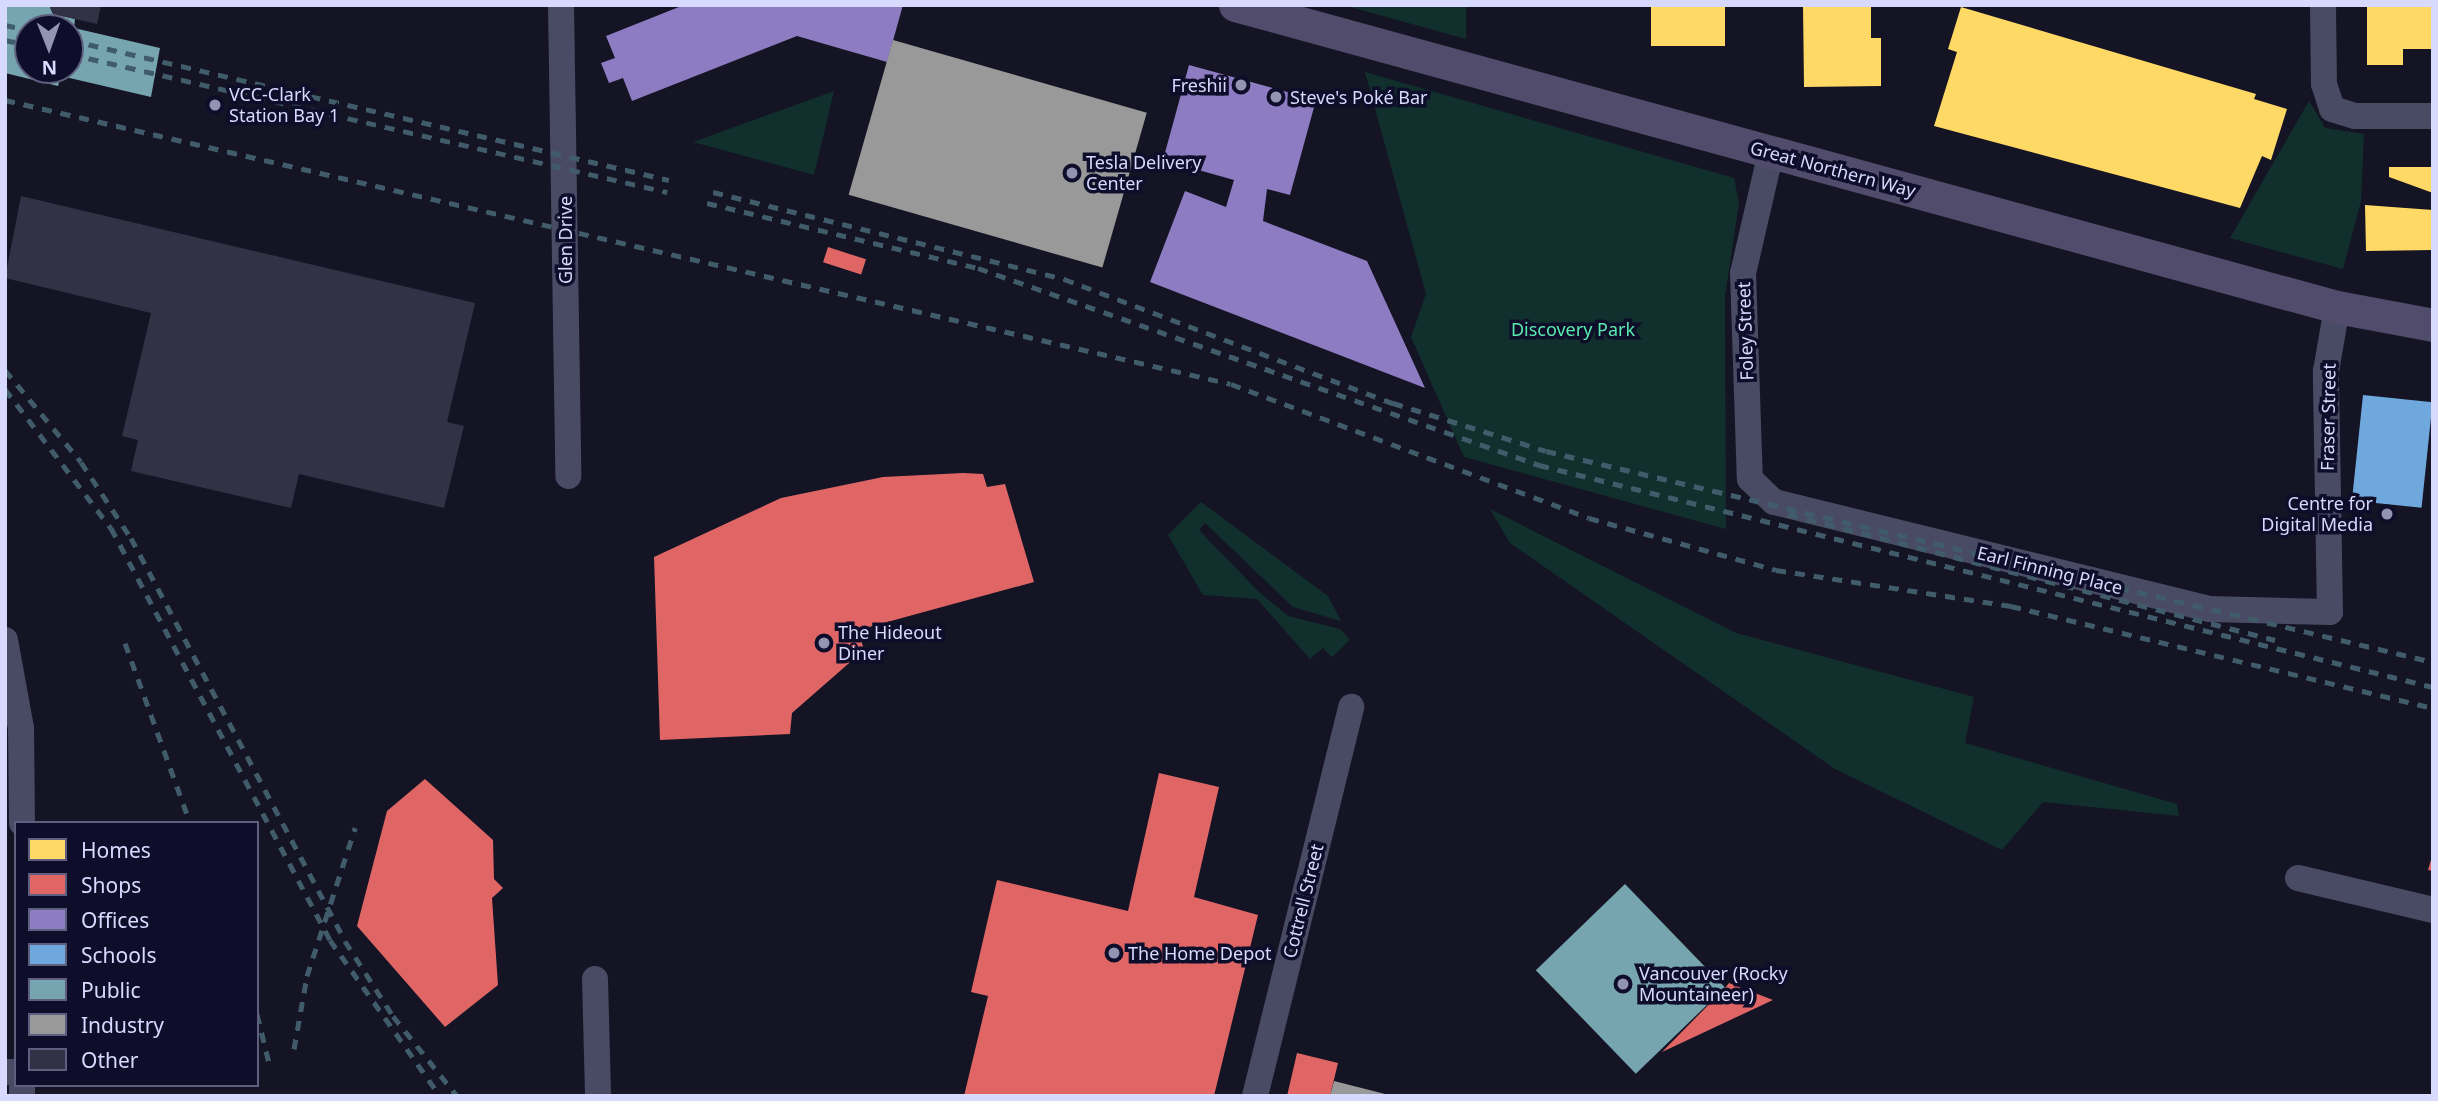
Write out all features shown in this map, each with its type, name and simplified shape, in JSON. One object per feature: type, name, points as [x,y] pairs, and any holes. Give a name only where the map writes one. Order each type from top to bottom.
[{"type":"main road","name":"Great Northern Way","points":[[1236,5],[2337,307],[2433,325]]},
{"type":"street","name":"Glen Drive","points":[[561,5],[568,476]]},
{"type":"street","points":[[2323,5],[2324,84],[2332,108],[2355,117],[2433,116]]},
{"type":"street","name":"Foley Street","points":[[1771,152],[1743,273],[1750,479],[1774,502]]},
{"type":"street","name":"Fraser Street","points":[[2330,612],[2326,371],[2337,307]]},
{"type":"street","name":"Earl Finning Place","points":[[1774,502],[2209,609],[2330,612]]},
{"type":"street","points":[[5,640],[22,728],[22,821]]},
{"type":"street","name":"Cottrell Street","points":[[1255,1096],[1351,707]]},
{"type":"street","points":[[2298,878],[2433,910]]},
{"type":"street","points":[[594,979],[598,1096]]},
{"type":"green space","points":[[1343,5],[1466,5],[1466,39]]},
{"type":"green space","name":"Discovery Park","points":[[1365,72],[1734,178],[1739,203],[1725,296],[1726,529],[1464,457],[1411,337],[1426,294]]},
{"type":"green space","points":[[834,91],[814,175],[693,142]]},
{"type":"green space","points":[[2309,101],[2325,128],[2364,134],[2361,201],[2343,269],[2230,238]]},
{"type":"green space","points":[[1201,502],[1328,596],[1341,621],[1293,607],[1205,523],[1199,530],[1258,591],[1288,616],[1340,629],[1350,640],[1332,657],[1323,648],[1310,659],[1257,599],[1203,595],[1168,535]]},
{"type":"green space","points":[[1490,509],[1736,633],[1974,697],[1965,743],[2177,804],[2179,816],[2043,802],[2002,850],[1835,769],[1510,543]]},
{"type":"building: Homes","points":[[1651,5],[1725,5],[1725,46],[1651,46]]},
{"type":"building: Homes","points":[[1803,5],[1871,5],[1871,38],[1881,38],[1881,86],[1804,87]]},
{"type":"building: Homes","points":[[2367,5],[2433,5],[2433,49],[2403,49],[2403,65],[2367,65]]},
{"type":"building: Homes","points":[[1961,7],[2256,94],[2254,99],[2287,109],[2271,160],[2262,156],[2240,208],[1934,126],[1957,52],[1948,49]]},
{"type":"building: Homes","points":[[2389,167],[2433,167],[2433,193],[2389,177]]},
{"type":"building: Homes","points":[[2365,205],[2433,210],[2433,250],[2366,251]]},
{"type":"building: Shops","points":[[828,247],[866,259],[861,275],[823,262]]},
{"type":"building: Shops","points":[[983,474],[987,487],[1005,484],[1034,582],[858,630],[864,650],[792,713],[790,734],[660,740],[654,557],[781,498],[883,477]]},
{"type":"building: Shops","name":"The Home Depot","points":[[1159,773],[1219,787],[1194,897],[1258,915],[1214,1096],[964,1096],[988,996],[971,992],[997,880],[1128,911]]},
{"type":"building: Shops","points":[[425,779],[493,840],[494,879],[503,888],[492,898],[498,985],[445,1027],[357,926],[387,811]]},
{"type":"building: Shops","points":[[2433,853],[2433,871],[2428,870]]},
{"type":"building: Shops","points":[[1729,983],[1773,1000],[1662,1052],[1725,988]]},
{"type":"building: Shops","points":[[1297,1053],[1338,1063],[1330,1096],[1287,1096]]},
{"type":"building: Offices","points":[[684,5],[903,5],[887,62],[797,36],[632,101],[623,78],[609,83],[601,63],[615,58],[606,36]]},
{"type":"building: Offices","points":[[1189,65],[1316,100],[1290,195],[1267,189],[1263,221],[1367,261],[1425,388],[1150,282],[1185,191],[1226,207],[1234,180],[1163,160]]},
{"type":"building: Schools","points":[[2363,395],[2433,402],[2422,508],[2352,500]]},
{"type":"building: Public","points":[[5,5],[49,5],[53,14],[14,14],[14,75],[5,73]]},
{"type":"building: Public","points":[[84,30],[160,48],[151,97],[84,81]]},
{"type":"building: Public","points":[[1625,884],[1725,988],[1636,1074],[1536,970]]},
{"type":"building: Industry","points":[[893,40],[1147,113],[1102,268],[849,195]]},
{"type":"building: Industry","points":[[1334,1081],[1389,1095],[1389,1096],[1330,1096]]},
{"type":"building: Other","points":[[49,5],[101,5],[97,24],[84,21],[84,14],[53,14]]},
{"type":"building: Other","points":[[21,196],[475,303],[447,422],[464,426],[444,508],[299,474],[291,508],[131,471],[138,440],[122,436],[151,313],[5,278]]},
{"type":"railway","points":[[5,25],[14,27]]},
{"type":"railway","points":[[5,40],[14,42]]},
{"type":"railway","points":[[84,43],[669,180]]},
{"type":"railway","points":[[84,57],[667,192]]},
{"type":"railway","points":[[5,100],[1231,384],[1589,518],[1776,570],[2011,606],[2433,708]]},
{"type":"railway","points":[[713,192],[1064,279],[1393,403],[1546,451],[2433,662]]},
{"type":"railway","points":[[707,203],[978,268],[1539,465],[2433,687]]},
{"type":"railway","points":[[5,370],[81,462],[131,538],[345,941],[393,1016],[457,1096]]},
{"type":"railway","points":[[5,389],[111,528],[330,940],[440,1096]]},
{"type":"railway","points":[[1788,514],[2275,640]]},
{"type":"railway","points":[[125,643],[189,821]]},
{"type":"railway","points":[[294,1049],[307,976],[355,828]]},
{"type":"railway","points":[[259,1022],[270,1067]]},
{"type":"place","name":"Freshii","points":[[1241,85]]},
{"type":"place","name":"Steve's Poké Bar","points":[[1276,97]]},
{"type":"place","name":"VCC-Clark Station Bay 1","points":[[215,105]]},
{"type":"place","name":"Tesla Delivery Center","points":[[1072,173]]},
{"type":"place","name":"Centre for Digital Media","points":[[2387,514]]},
{"type":"place","name":"The Hideout Diner","points":[[824,643]]},
{"type":"place","name":"The Home Depot","points":[[1114,953]]},
{"type":"place","name":"Vancouver (Rocky Mountaineer)","points":[[1623,984]]}]
